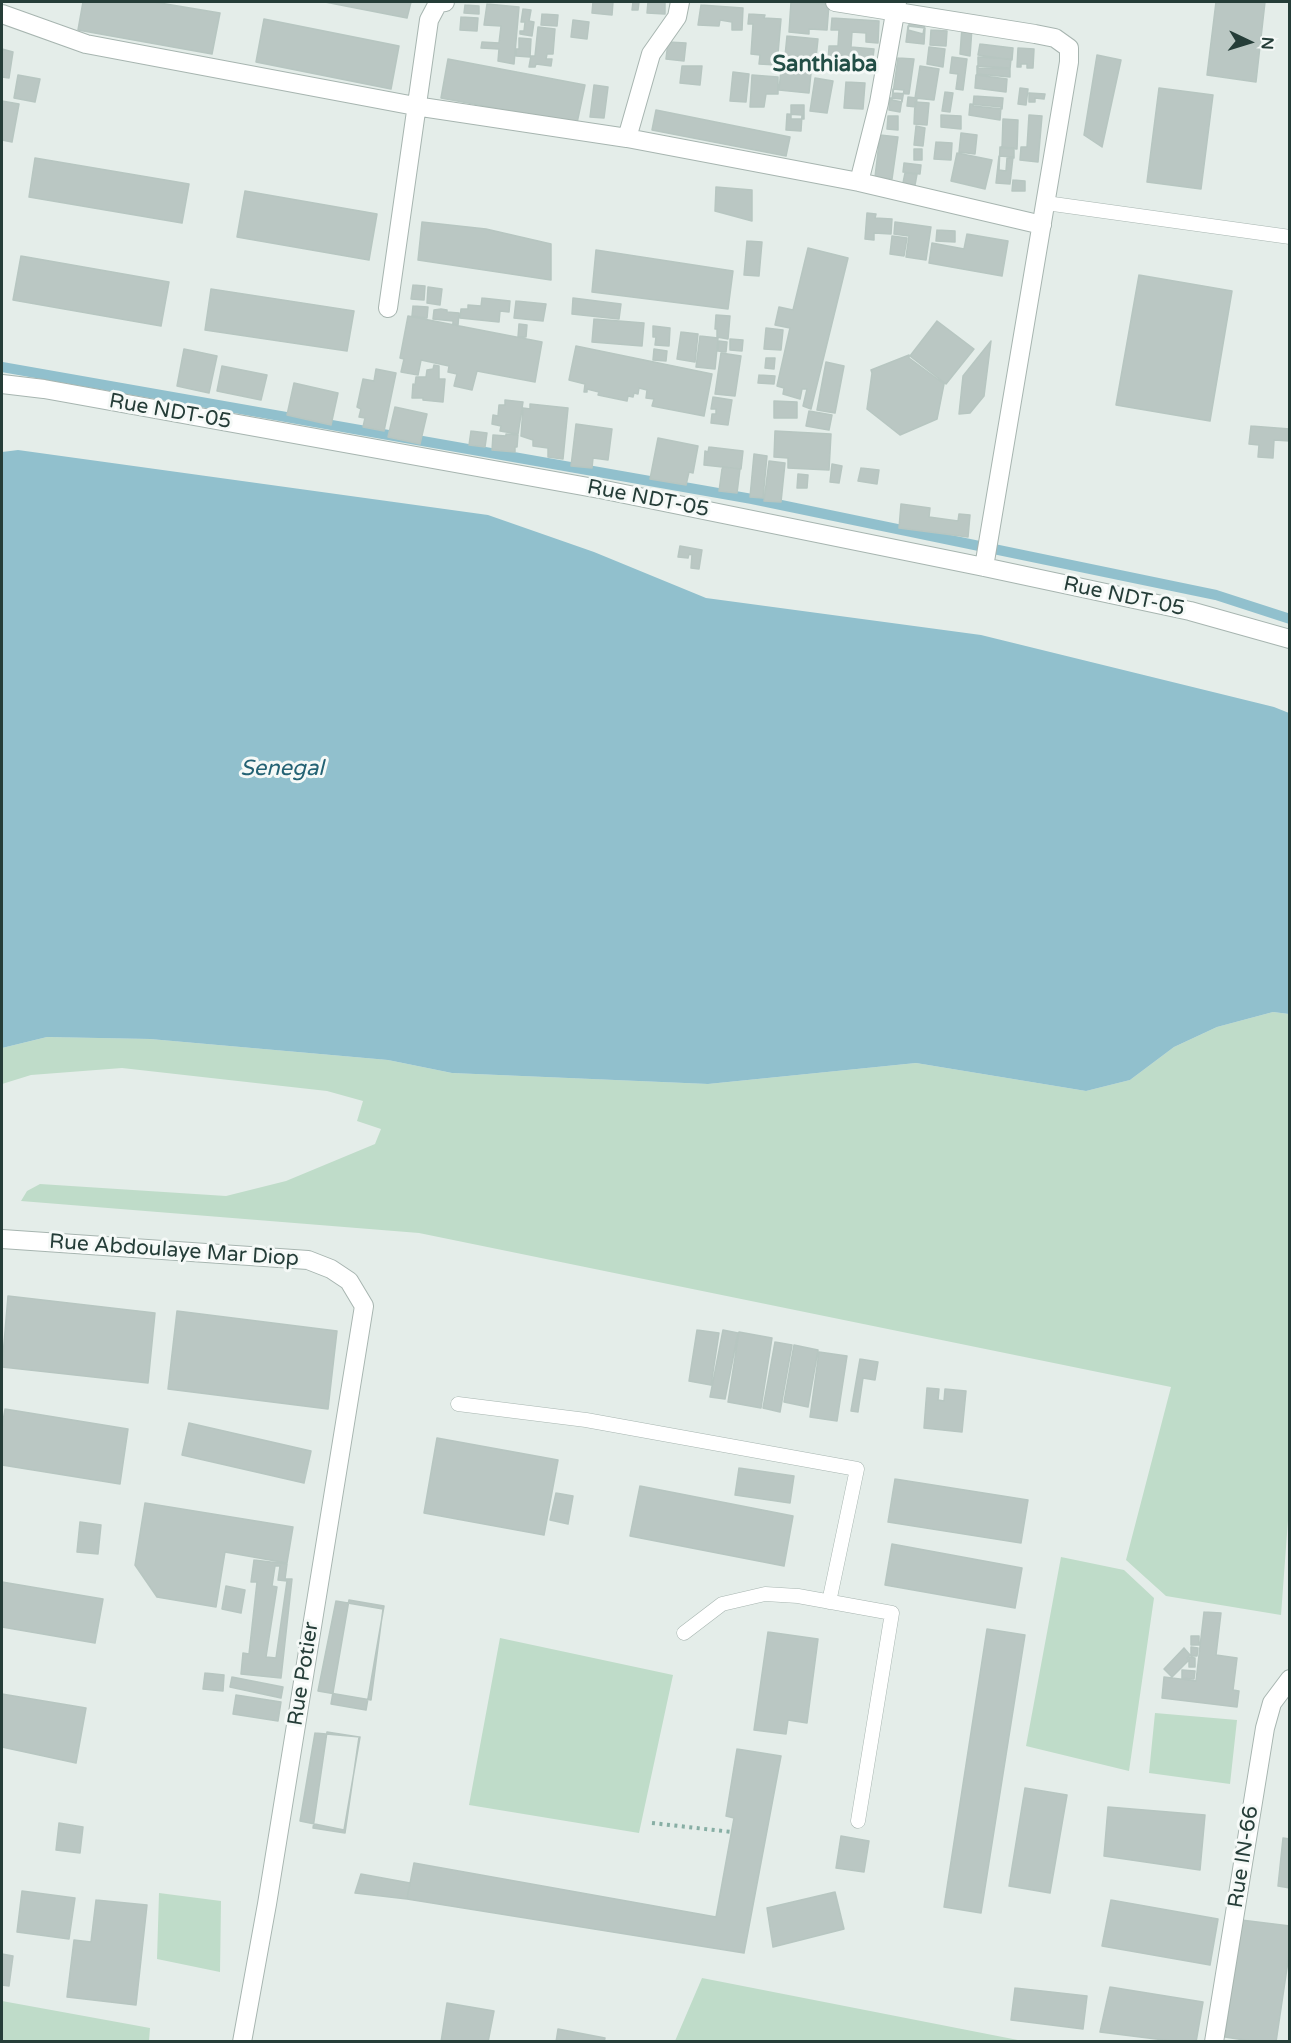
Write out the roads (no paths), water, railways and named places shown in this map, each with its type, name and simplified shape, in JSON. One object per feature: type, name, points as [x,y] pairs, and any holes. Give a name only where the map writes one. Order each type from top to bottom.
[{"type":"street","points":[[388,308],[429,20],[438,3],[445,2]]},
{"type":"street","points":[[627,138],[651,54],[676,17],[680,2]]},
{"type":"street","points":[[835,2],[896,6],[1055,38],[1069,48],[1069,62],[984,567]]},
{"type":"street","points":[[859,182],[879,103],[896,6]]},
{"type":"street","points":[[2,14],[86,44],[415,106],[627,138],[859,182],[1042,225]]},
{"type":"street","name":"Rue NDT-05","points":[[2,384],[44,389],[605,490],[1190,611],[1290,639]]},
{"type":"street","name":"Rue Abdoulaye Mar Diop","points":[[2,1239],[308,1260],[331,1269],[349,1281],[364,1306]]},
{"type":"street","name":"Rue Potier","points":[[242,2042],[267,1904],[364,1306]]},
{"type":"street","name":"Rue IN-66","points":[[1214,2042],[1265,1728],[1272,1703],[1290,1679]]},
{"type":"lane","points":[[1046,202],[1290,237]]},
{"type":"lane","points":[[458,1404],[586,1420],[857,1469],[829,1602]]},
{"type":"lane","points":[[684,1633],[722,1604],[765,1594],[798,1596],[892,1613],[858,1821]]},
{"type":"water","name":"Senegal","points":[[18,450],[488,515],[594,552],[706,598],[981,635],[1274,707],[1289,713],[1289,1014],[1273,1012],[1217,1027],[1174,1047],[1130,1080],[1086,1091],[916,1063],[708,1084],[452,1073],[388,1060],[150,1039],[47,1037],[2,1048],[2,452]]},
{"type":"waterway","points":[[2,367],[752,499],[1216,595],[1290,619]]},
{"type":"district","name":"Santhiaba","points":[[825,65]]}]
